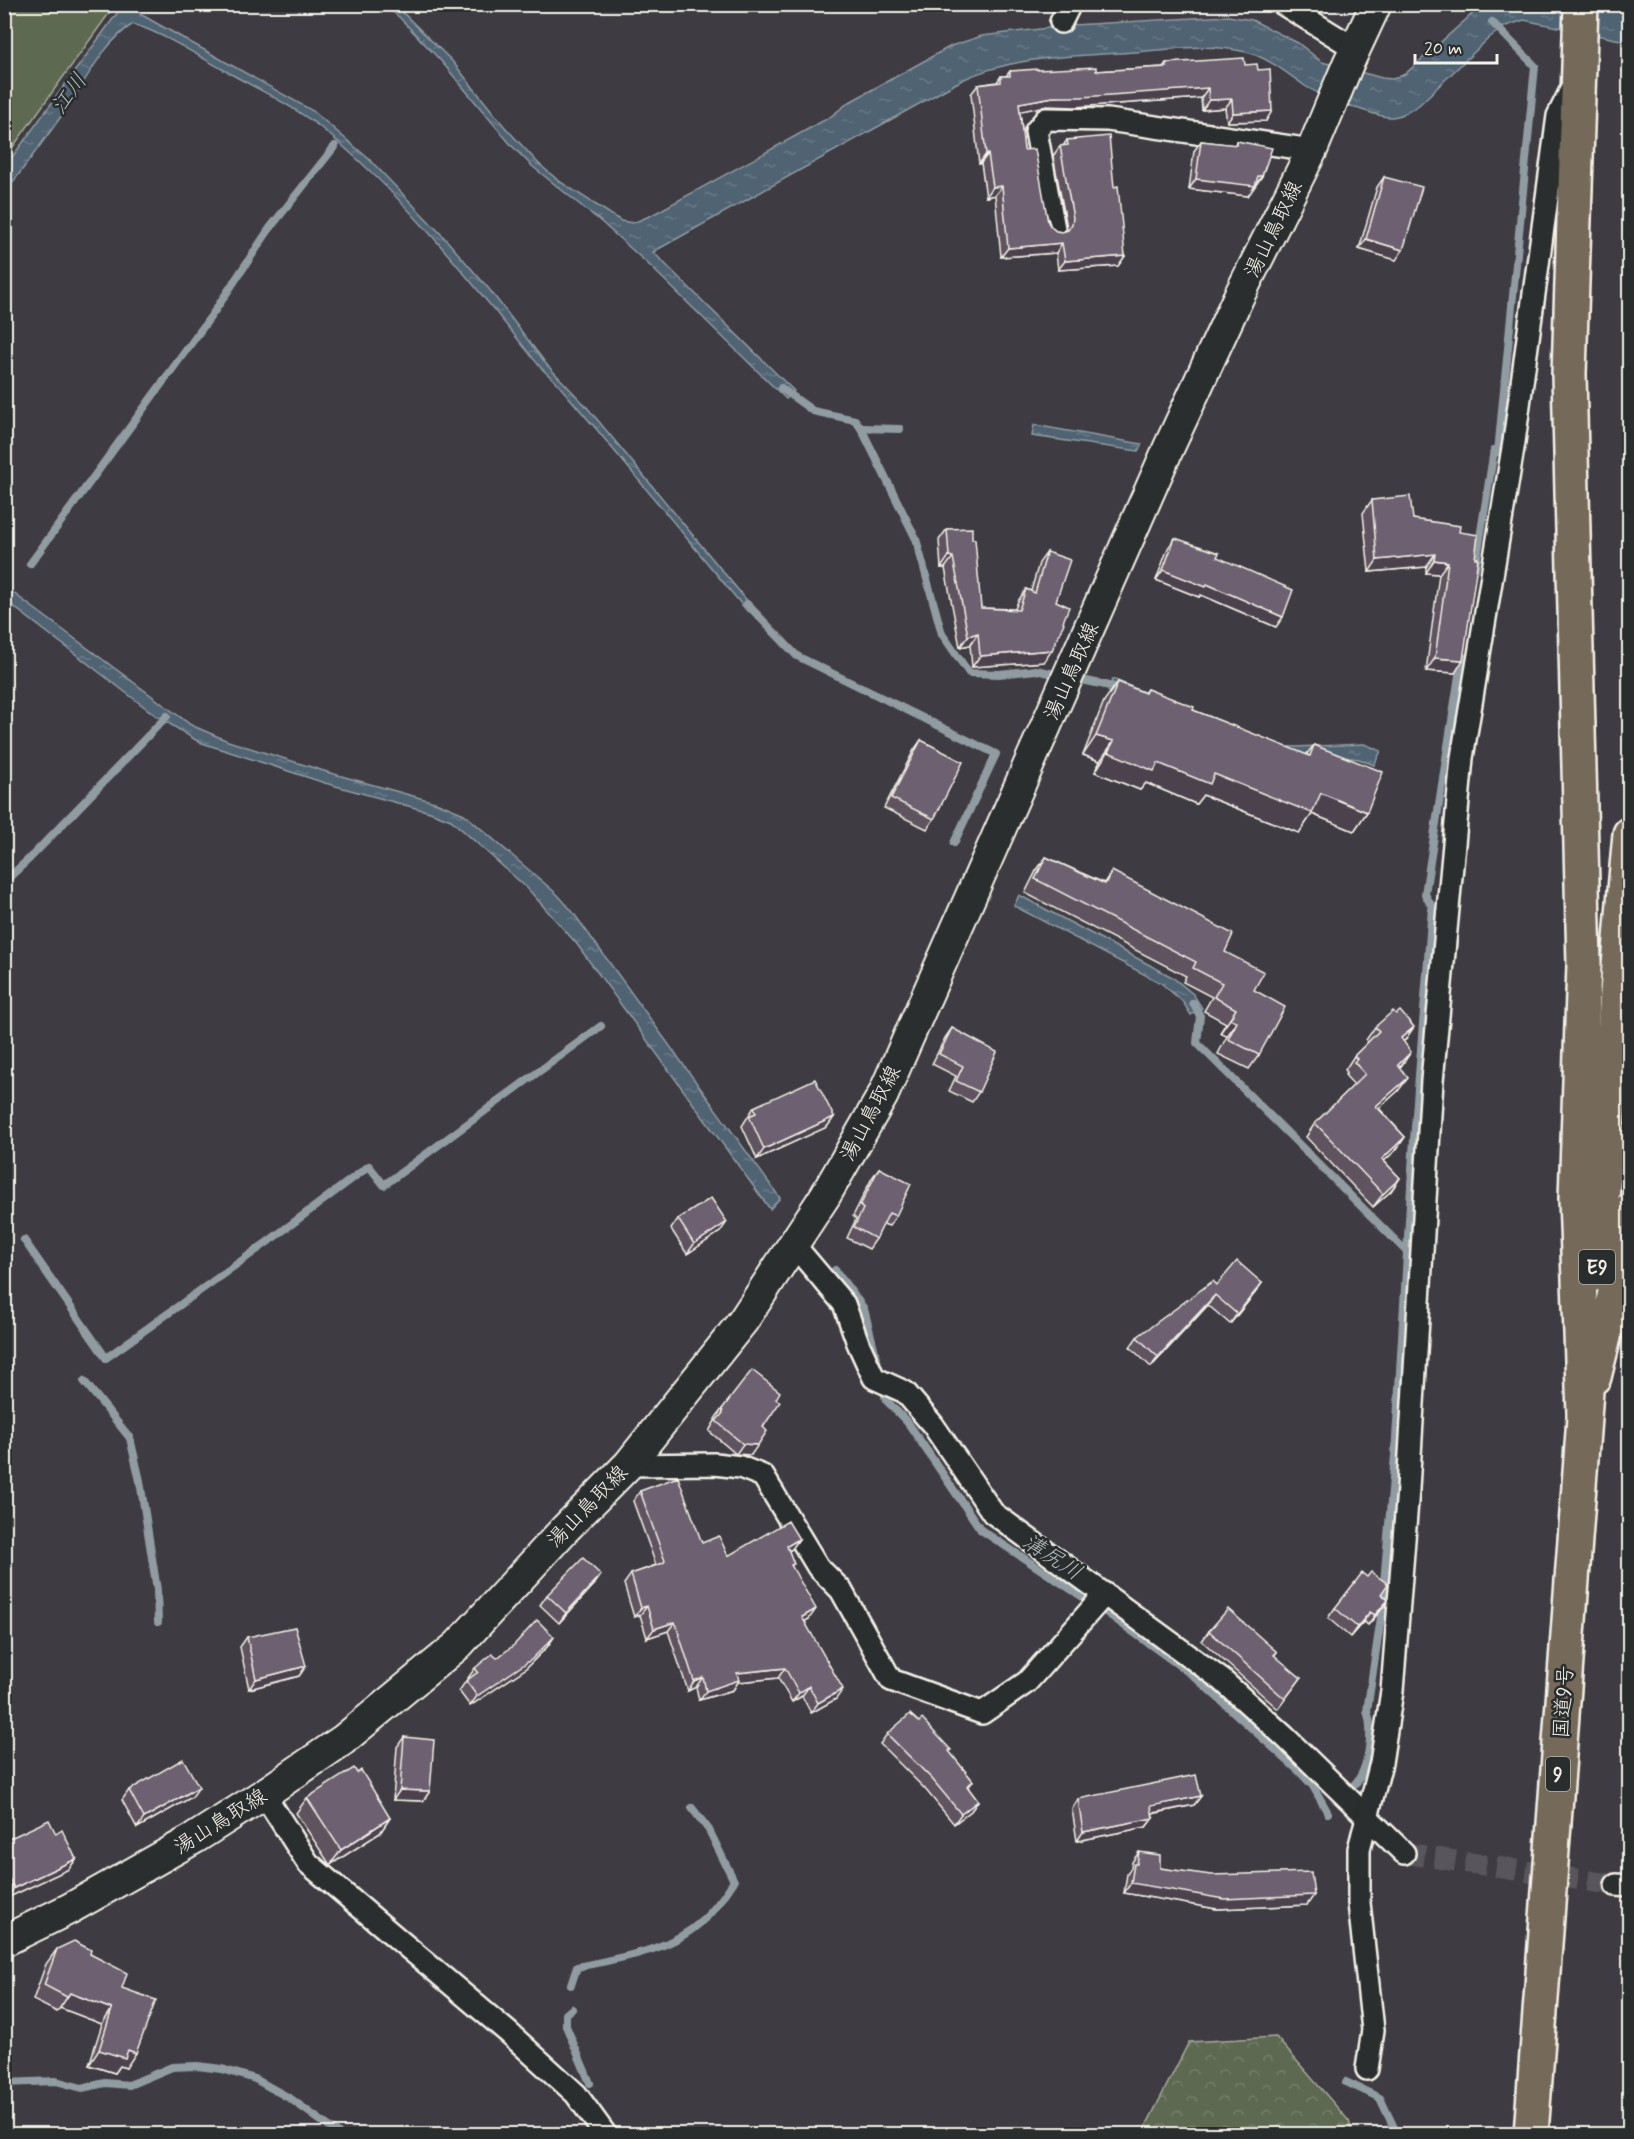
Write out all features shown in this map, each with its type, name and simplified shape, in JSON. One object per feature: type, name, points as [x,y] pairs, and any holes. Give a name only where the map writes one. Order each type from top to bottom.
[{"type":"highway","points":[[1581,4],[1569,374],[1584,964],[1576,1199],[1584,1414]]},
{"type":"highway","name":"E9","points":[[1584,1414],[1609,1120],[1619,944],[1629,834]]},
{"type":"highway","name":"E9","points":[[1609,1120],[1629,980]]},
{"type":"highway","points":[[1584,1414],[1623,1261],[1629,1210]]},
{"type":"highway","name":"国道9号","points":[[1531,2134],[1584,1414]]},
{"type":"main road","name":"湯山鳥取線","points":[[4,1941],[69,1909],[185,1843],[264,1794],[343,1740],[458,1645],[564,1530],[628,1465],[743,1321],[825,1196],[883,1095],[1169,447],[1238,298],[1312,150],[1376,4]]},
{"type":"street","points":[[1283,4],[1356,49]]},
{"type":"street","points":[[1367,2069],[1372,2030],[1359,1903],[1359,1849],[1381,1763],[1392,1691],[1408,1490],[1432,1081],[1462,758],[1514,442],[1558,116],[1578,61]]},
{"type":"street","points":[[1054,229],[1036,131],[1046,119],[1108,120],[1312,150]]},
{"type":"street","points":[[794,1245],[844,1304],[874,1378],[905,1392],[933,1425],[993,1513],[1222,1680],[1285,1737],[1404,1853]]},
{"type":"street","points":[[628,1465],[715,1464],[740,1467],[763,1476],[818,1567],[841,1590],[891,1680],[982,1713],[1027,1682],[1105,1594]]},
{"type":"street","points":[[264,1794],[308,1863],[509,2033],[576,2094],[605,2134]]},
{"type":"green space","points":[[4,5],[115,5],[5,158]]},
{"type":"green space","points":[[1276,2037],[1349,2121],[1353,2134],[1143,2134],[1189,2042]]},
{"type":"water","name":"江川","points":[[123,5],[141,5],[140,14],[313,111],[369,159],[442,235],[489,289],[547,365],[586,406],[755,613],[747,611],[598,431],[541,368],[464,273],[409,211],[351,153],[320,127],[272,96],[167,38],[133,24],[103,52],[65,111],[5,193],[5,167]]},
{"type":"water","points":[[384,5],[395,5],[452,61],[504,126],[539,164],[559,181],[621,221],[633,223],[652,215],[830,117],[848,103],[951,46],[982,36],[1073,25],[1228,16],[1252,20],[1298,43],[1322,62],[1393,79],[1405,74],[1479,8],[1486,5],[1605,5],[1629,11],[1630,42],[1524,20],[1506,26],[1490,37],[1419,105],[1394,117],[1360,109],[1321,94],[1254,54],[1232,49],[1178,48],[1048,58],[1004,66],[962,80],[653,252],[794,391],[786,399],[647,263],[599,220],[532,166],[512,146],[441,61],[399,17]]},
{"type":"water","points":[[1034,425],[1142,444],[1138,451],[1032,436]]},
{"type":"water","points":[[4,586],[191,725],[228,741],[438,803],[464,814],[558,895],[572,911],[780,1198],[770,1209],[576,943],[527,888],[451,820],[325,783],[199,742],[155,715],[5,600]]},
{"type":"water","points":[[1113,679],[1271,746],[1364,744],[1381,751],[1374,765],[1359,759],[1343,757],[1290,761],[1210,734],[1108,691]]},
{"type":"water","points":[[1019,895],[1172,977],[1193,994],[1202,1008],[1191,1015],[1183,1002],[1161,983],[1014,906]]},
{"type":"building","points":[[1244,58],[1245,65],[1257,64],[1258,70],[1270,69],[1272,111],[1233,113],[1232,99],[1209,100],[1208,88],[1053,97],[1019,103],[1024,150],[1035,149],[1048,222],[1056,231],[1068,230],[1073,218],[1060,146],[1068,145],[1067,140],[1109,136],[1114,187],[1118,186],[1125,256],[1065,261],[1062,243],[1008,248],[1002,186],[993,187],[988,154],[986,154],[978,85],[1001,82],[1001,76],[1010,76],[1010,71],[1096,67],[1096,71],[1166,67],[1166,63]]},
{"type":"building","points":[[1201,141],[1237,145],[1237,141],[1272,148],[1262,176],[1258,176],[1255,186],[1196,179]]},
{"type":"building","points":[[1384,177],[1422,187],[1403,250],[1366,239]]},
{"type":"building","points":[[1410,496],[1413,519],[1460,526],[1459,532],[1478,535],[1475,558],[1478,558],[1463,660],[1435,658],[1448,562],[1434,560],[1435,554],[1377,560],[1372,500]]},
{"type":"building","points":[[972,528],[981,608],[1019,610],[1026,589],[1035,593],[1047,552],[1070,560],[1056,601],[1069,607],[1052,650],[980,656],[978,633],[968,636],[953,557],[949,556],[947,529]]},
{"type":"building","points":[[1175,538],[1219,553],[1217,557],[1293,590],[1283,617],[1207,584],[1206,587],[1163,570]]},
{"type":"building","points":[[1118,682],[1145,693],[1147,689],[1194,707],[1193,710],[1310,756],[1314,745],[1383,772],[1367,812],[1321,793],[1312,813],[1214,774],[1210,784],[1158,763],[1154,771],[1108,752],[1114,741],[1096,736]]},
{"type":"building","points":[[921,740],[963,762],[934,819],[891,798]]},
{"type":"building","points":[[1046,857],[1105,884],[1112,871],[1233,934],[1225,952],[1264,972],[1254,990],[1285,1007],[1259,1055],[1228,1039],[1237,1022],[1230,1019],[1236,1009],[1214,997],[1222,983],[1193,968],[1196,962],[1035,879]]},
{"type":"building","points":[[1393,1011],[1396,1014],[1400,1011],[1414,1027],[1401,1038],[1411,1052],[1398,1065],[1408,1078],[1376,1106],[1405,1137],[1382,1159],[1400,1178],[1383,1194],[1315,1123],[1365,1074],[1354,1062],[1357,1059],[1354,1056],[1379,1031],[1375,1027]]},
{"type":"building","points":[[952,1028],[997,1052],[979,1092],[956,1081],[963,1066],[939,1054]]},
{"type":"building","points":[[815,1079],[834,1117],[764,1149],[749,1116],[756,1113],[754,1107]]},
{"type":"building","points":[[879,1168],[911,1184],[896,1216],[889,1213],[876,1239],[854,1227],[863,1209],[860,1206]]},
{"type":"building","points":[[711,1198],[727,1222],[694,1244],[678,1219]]},
{"type":"building","points":[[1237,1261],[1262,1283],[1237,1314],[1215,1295],[1158,1357],[1137,1337],[1213,1281],[1217,1285]]},
{"type":"building","points":[[752,1370],[780,1392],[776,1399],[780,1402],[763,1427],[767,1431],[758,1445],[743,1444],[716,1421],[723,1413],[722,1409]]},
{"type":"building","points":[[678,1477],[702,1543],[719,1536],[728,1556],[788,1521],[799,1539],[787,1546],[794,1564],[791,1565],[816,1609],[802,1617],[843,1689],[818,1703],[809,1686],[799,1693],[785,1668],[737,1673],[739,1680],[706,1691],[703,1677],[694,1681],[675,1622],[654,1629],[647,1606],[641,1608],[631,1574],[665,1561],[640,1491]]},
{"type":"building","points":[[583,1558],[601,1575],[566,1613],[547,1595]]},
{"type":"building","points":[[1371,1572],[1388,1584],[1381,1594],[1388,1600],[1375,1615],[1370,1612],[1357,1627],[1335,1608],[1362,1573],[1367,1577]]},
{"type":"building","points":[[1228,1609],[1277,1652],[1274,1655],[1301,1678],[1285,1699],[1209,1631]]},
{"type":"building","points":[[537,1620],[554,1637],[532,1659],[477,1696],[466,1681],[478,1672],[475,1668],[492,1654],[497,1658],[514,1645]]},
{"type":"building","points":[[295,1627],[306,1666],[256,1679],[247,1637]]},
{"type":"building","points":[[910,1714],[919,1722],[922,1719],[951,1750],[949,1751],[973,1781],[967,1786],[978,1801],[961,1814],[932,1779],[887,1734]]},
{"type":"building","points":[[404,1737],[434,1740],[430,1791],[400,1790]]},
{"type":"building","points":[[183,1759],[199,1787],[144,1818],[129,1790]]},
{"type":"building","points":[[354,1768],[357,1773],[361,1770],[390,1818],[341,1850],[307,1798]]},
{"type":"building","points":[[1196,1775],[1201,1796],[1151,1806],[1153,1818],[1083,1832],[1078,1799]]},
{"type":"building","points":[[49,1820],[56,1834],[62,1830],[76,1859],[14,1888],[4,1869],[4,1841]]},
{"type":"building","points":[[1139,1852],[1160,1855],[1160,1868],[1211,1875],[1311,1872],[1314,1895],[1224,1899],[1131,1883],[1134,1864],[1137,1864]]},
{"type":"building","points":[[74,1941],[91,1950],[90,1954],[127,1973],[122,1988],[156,2000],[136,2053],[128,2050],[125,2058],[99,2050],[112,2009],[70,1993],[67,1997],[44,1985],[57,1949]]},
{"type":"waterway","points":[[1475,569],[1494,450],[1498,452],[1535,66],[1492,22]]},
{"type":"waterway","points":[[30,564],[214,312],[270,228],[335,146]]},
{"type":"waterway","points":[[781,388],[813,411],[855,420],[861,428],[916,539],[942,634],[969,673],[999,674],[1036,670],[1119,688]]},
{"type":"waterway","points":[[861,428],[900,429]]},
{"type":"waterway","points":[[747,604],[797,656],[996,754],[954,843]]},
{"type":"waterway","points":[[1353,1786],[1363,1771],[1369,1751],[1370,1729],[1367,1711],[1381,1617],[1395,1455],[1413,1153],[1432,907],[1425,894],[1462,656]]},
{"type":"waterway","points":[[4,882],[167,716]]},
{"type":"waterway","points":[[1193,1003],[1200,1016],[1197,1043],[1407,1252]]},
{"type":"waterway","points":[[24,1240],[106,1358],[369,1166],[384,1185],[601,1026]]},
{"type":"waterway","name":"溝尻川","points":[[835,1270],[864,1309],[879,1368]]},
{"type":"waterway","points":[[84,1381],[130,1438],[140,1481],[157,1590],[158,1622]]},
{"type":"waterway","name":"溝尻川","points":[[882,1384],[886,1400],[908,1423],[981,1530],[1107,1613],[1195,1677],[1299,1771],[1313,1786],[1328,1813]]},
{"type":"waterway","points":[[571,1985],[577,1967],[626,1957],[659,1947],[689,1932],[711,1912],[727,1892],[734,1881],[709,1830],[692,1808]]},
{"type":"waterway","points":[[572,2009],[566,2014],[566,2026],[590,2083]]},
{"type":"waterway","points":[[4,2083],[56,2081],[82,2088],[105,2083],[129,2085],[172,2067],[197,2066],[222,2069],[255,2079],[291,2099],[339,2134]]},
{"type":"waterway","points":[[1346,2082],[1380,2098],[1397,2134]]},
{"type":"tunnel","points":[[1404,1853],[1616,1885]]}]
